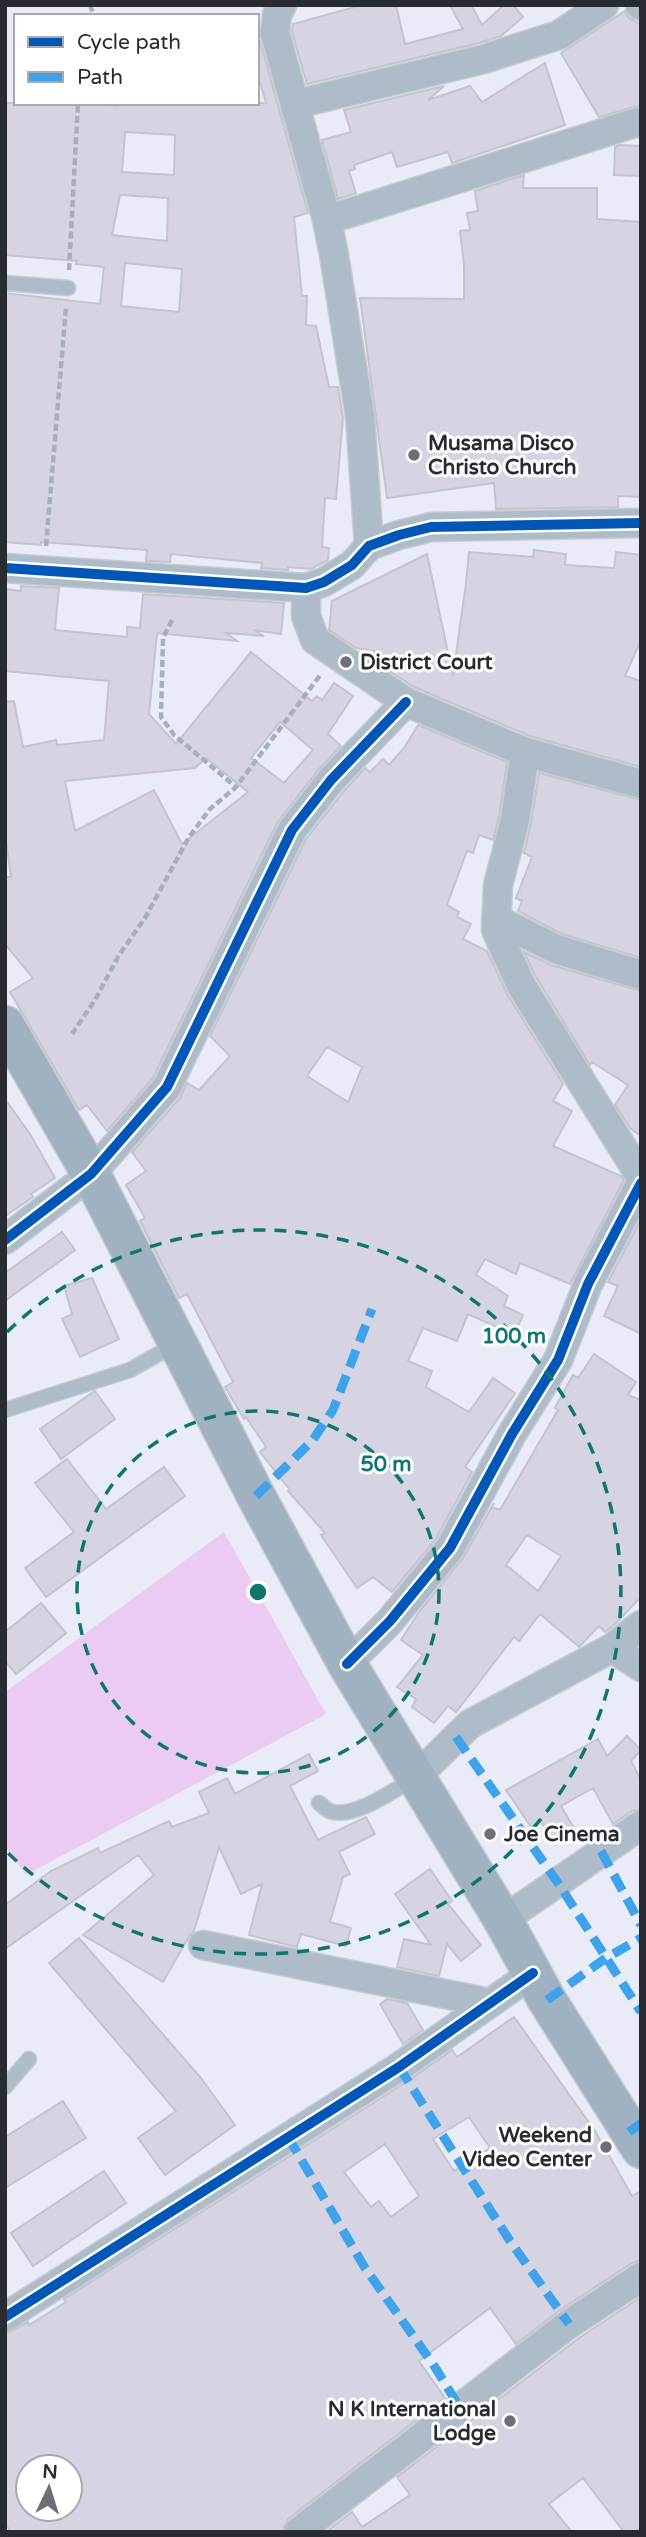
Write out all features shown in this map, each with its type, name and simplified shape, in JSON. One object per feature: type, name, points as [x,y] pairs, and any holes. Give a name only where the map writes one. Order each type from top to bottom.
[{"type":"main road","points":[[10,1046],[91,1174],[256,1496],[348,1664],[503,1920],[547,2000],[641,2149]]},
{"type":"street","points":[[282,5],[277,15],[275,33],[327,220],[360,416],[369,546]]},
{"type":"street","points":[[296,104],[484,59],[559,35],[604,5]]},
{"type":"street","points":[[327,220],[641,121]]},
{"type":"street","points":[[5,568],[306,587],[324,582],[352,565],[369,546],[431,527],[641,523]]},
{"type":"street","points":[[306,587],[306,616],[315,640],[405,702],[525,752],[641,784]]},
{"type":"street","points":[[5,1240],[91,1174],[167,1087],[292,830],[331,780],[405,702]]},
{"type":"street","points":[[525,752],[515,820],[498,885],[496,930],[521,985],[641,1177]]},
{"type":"street","points":[[496,919],[556,949],[641,975]]},
{"type":"street","points":[[348,1664],[390,1621],[450,1548],[512,1434],[558,1360],[588,1284],[641,1183]]},
{"type":"street","points":[[416,1777],[470,1724],[612,1648],[641,1625]]},
{"type":"street","points":[[612,1648],[641,1667]]},
{"type":"street","points":[[503,1920],[641,1825]]},
{"type":"street","points":[[203,1945],[490,2003]]},
{"type":"street","points":[[5,2317],[399,2067],[533,1973]]},
{"type":"street","points":[[298,2532],[569,2324],[641,2277]]},
{"type":"lane","points":[[5,283],[68,288]]},
{"type":"lane","points":[[5,1410],[130,1370],[177,1344]]},
{"type":"lane","points":[[319,1803],[330,1812],[366,1806],[416,1777]]},
{"type":"lane","points":[[5,2087],[29,2059]]},
{"type":"path","points":[[44,571],[68,288],[78,105]]},
{"type":"path","points":[[172,620],[163,638],[161,717],[174,735],[236,787]]},
{"type":"path","points":[[72,1034],[95,1000],[119,955],[145,918],[189,836],[209,809],[236,787],[334,655]]},
{"type":"shaded area","points":[[224,1532],[326,1714],[26,1875],[5,1846],[5,1692]]},
{"type":"building","points":[[362,5],[396,5],[405,44],[463,29],[450,5],[471,5],[482,25],[504,5],[513,5],[523,17],[501,36],[479,43],[307,84],[292,32],[293,24]]},
{"type":"building","points":[[625,11],[629,18],[641,25],[641,105],[599,117],[561,53]]},
{"type":"building","points":[[260,41],[308,213],[294,217],[302,296],[307,296],[306,325],[316,326],[329,387],[338,387],[343,418],[336,499],[325,498],[322,547],[329,548],[328,560],[311,569],[288,567],[288,570],[261,568],[262,563],[171,554],[170,562],[146,561],[147,550],[5,542],[5,293],[100,304],[104,267],[76,264],[77,261],[5,255],[5,103],[117,106],[266,103],[259,78]],"holes":[[[125,132],[175,135],[174,175],[122,172]],[[120,195],[168,198],[167,241],[112,235]],[[125,263],[182,269],[179,312],[121,306]]]},
{"type":"building","points":[[545,63],[565,125],[452,163],[448,152],[397,167],[392,152],[354,165],[355,169],[349,171],[356,193],[338,199],[322,140],[351,132],[344,110],[444,86],[428,100],[470,86],[482,102]]},
{"type":"building","points":[[641,146],[641,176],[614,175],[615,147]]},
{"type":"building","points":[[524,175],[523,188],[597,188],[597,219],[641,222],[641,497],[618,496],[618,507],[496,509],[494,483],[387,498],[360,298],[464,299],[460,231],[470,230],[467,213],[478,211],[475,191]]},
{"type":"building","points":[[534,550],[566,554],[565,565],[614,568],[616,552],[641,555],[641,640],[625,676],[641,681],[641,767],[530,736],[414,687],[370,658],[374,651],[356,648],[329,630],[332,601],[427,554],[453,676],[469,552],[533,557]]},
{"type":"building","points":[[21,586],[59,588],[55,630],[127,637],[127,627],[140,628],[143,594],[284,603],[281,634],[254,630],[264,636],[226,633],[237,641],[157,633],[149,714],[176,744],[251,652],[312,701],[317,696],[322,700],[334,683],[353,696],[328,734],[341,746],[318,770],[277,823],[153,1078],[107,1131],[87,1105],[79,1110],[10,992],[33,978],[5,944],[5,877],[11,877],[5,834],[5,702],[14,701],[23,747],[56,740],[57,745],[104,740],[109,681],[5,671],[5,589],[21,591]],"holes":[[[280,722],[313,750],[284,783],[251,758]],[[206,758],[248,792],[182,844],[154,790],[75,831],[65,781],[195,768]]]},
{"type":"building","points":[[418,725],[507,762],[493,840],[479,835],[473,853],[467,851],[447,905],[459,912],[457,917],[471,924],[463,939],[487,951],[507,994],[563,1084],[553,1101],[572,1111],[553,1146],[621,1176],[624,1180],[570,1284],[520,1263],[516,1274],[485,1259],[476,1275],[508,1296],[504,1306],[523,1315],[514,1335],[468,1314],[457,1341],[423,1328],[408,1361],[432,1371],[426,1387],[469,1412],[493,1378],[515,1393],[465,1467],[472,1472],[436,1539],[392,1592],[373,1577],[357,1588],[321,1535],[325,1533],[288,1491],[290,1490],[260,1452],[266,1447],[246,1417],[244,1419],[225,1387],[233,1382],[187,1294],[179,1298],[140,1221],[145,1218],[126,1185],[146,1171],[132,1152],[180,1098],[187,1083],[199,1090],[230,1056],[210,1036],[306,839],[365,768],[370,772],[383,759],[389,765],[404,748]],"holes":[[[327,1047],[362,1067],[348,1102],[307,1076]]]},
{"type":"building","points":[[539,773],[641,800],[641,958],[562,934],[518,911],[522,901],[516,898],[532,857],[524,853]]},
{"type":"building","points":[[524,952],[551,965],[641,991],[641,1136],[631,1129],[615,1105],[628,1085],[592,1062],[590,1065],[536,977]]},
{"type":"building","points":[[5,1099],[30,1134],[55,1178],[5,1216]]},
{"type":"building","points":[[641,1219],[641,1334],[604,1316],[618,1286],[608,1282]]},
{"type":"building","points":[[62,1232],[75,1250],[5,1301],[5,1273]]},
{"type":"building","points":[[92,1278],[119,1339],[80,1357],[62,1319],[72,1314],[64,1286]]},
{"type":"building","points":[[594,1354],[636,1382],[628,1395],[641,1400],[641,1597],[613,1626],[605,1632],[599,1626],[579,1647],[540,1614],[519,1641],[514,1637],[456,1712],[448,1706],[434,1723],[412,1707],[416,1699],[397,1687],[423,1655],[401,1640],[419,1612],[463,1558],[494,1503],[492,1507],[500,1510],[558,1410],[555,1408],[573,1375],[578,1378]],"holes":[[[527,1535],[561,1556],[538,1591],[506,1565]]]},
{"type":"building","points":[[95,1391],[115,1419],[61,1459],[40,1429]]},
{"type":"building","points":[[67,1459],[106,1509],[164,1467],[185,1496],[46,1597],[25,1568],[74,1532],[35,1483]]},
{"type":"building","points":[[41,1603],[66,1633],[16,1674],[5,1661],[5,1632]]},
{"type":"building","points":[[627,1736],[641,1750],[631,1761],[641,1780],[641,1809],[632,1811],[613,1824],[593,1788],[561,1806],[575,1830],[554,1843],[540,1820],[531,1827],[506,1790],[598,1739],[607,1756]]},
{"type":"building","points":[[309,1754],[318,1771],[290,1786],[318,1840],[366,1817],[375,1834],[339,1852],[350,1874],[343,1877],[330,1922],[351,1928],[346,1946],[301,1934],[297,1947],[249,1935],[262,1884],[241,1894],[219,1847],[194,1931],[163,1982],[83,1935],[154,1875],[138,1855],[5,1949],[5,1905],[51,1871],[98,1848],[100,1853],[169,1821],[172,1827],[209,1813],[199,1792],[227,1778],[235,1794]]},
{"type":"building","points":[[430,1869],[452,1901],[448,1904],[481,1945],[461,1961],[447,1944],[439,1976],[397,1967],[404,1939],[431,1945],[395,1894]]},
{"type":"building","points":[[79,1938],[201,2078],[235,2125],[165,2175],[138,2138],[176,2111],[49,1963]]},
{"type":"building","points":[[387,1999],[407,2003],[423,2030],[403,2044],[380,2004]]},
{"type":"building","points":[[514,2017],[595,2131],[632,2196],[641,2191],[641,2260],[632,2263],[560,2310],[516,2344],[490,2308],[419,2361],[445,2398],[288,2519],[282,2532],[11,2532],[5,2523],[5,2334],[28,2322],[29,2325],[66,2302],[64,2299],[408,2081],[452,2050],[457,2057]],"holes":[[[469,2117],[490,2148],[454,2171],[433,2139]],[[385,2144],[419,2196],[391,2217],[379,2201],[371,2207],[344,2172]]]},
{"type":"building","points":[[63,2101],[86,2138],[5,2188],[5,2137]]},
{"type":"building","points":[[104,2171],[126,2203],[33,2266],[11,2233]]},
{"type":"building","points":[[641,2297],[641,2527],[634,2532],[624,2532],[583,2478],[549,2504],[572,2532],[326,2532],[352,2512],[362,2527],[410,2495],[397,2477],[579,2338]]},
{"type":"marked path","points":[[256,1496],[312,1441],[333,1410],[372,1309]]},
{"type":"marked path","points":[[456,1737],[558,1883],[641,2012]]},
{"type":"marked path","points":[[601,1851],[641,1925]]},
{"type":"marked path","points":[[547,2000],[606,1958],[641,1938]]},
{"type":"marked path","points":[[399,2067],[510,2241],[569,2324]]},
{"type":"marked path","points":[[629,2132],[641,2123]]},
{"type":"marked path","points":[[288,2137],[365,2268],[433,2364],[460,2408]]},
{"type":"cycle path","points":[[5,568],[306,588],[324,582],[352,565],[369,546],[431,527],[641,523]]},
{"type":"cycle path","points":[[5,1240],[91,1174],[167,1087],[292,830],[331,780],[406,702]]},
{"type":"cycle path","points":[[347,1664],[390,1621],[450,1548],[512,1434],[558,1360],[588,1284],[641,1183]]},
{"type":"cycle path","points":[[5,2317],[399,2067],[533,1973]]},
{"type":"place","name":"Musama Disco Christo Church","points":[[414,455]]},
{"type":"place","name":"District Court","points":[[346,662]]},
{"type":"place","name":"Joe Cinema","points":[[490,1834]]},
{"type":"place","name":"Weekend Video Center","points":[[606,2147]]},
{"type":"place","name":"N K International Lodge","points":[[510,2421]]}]
